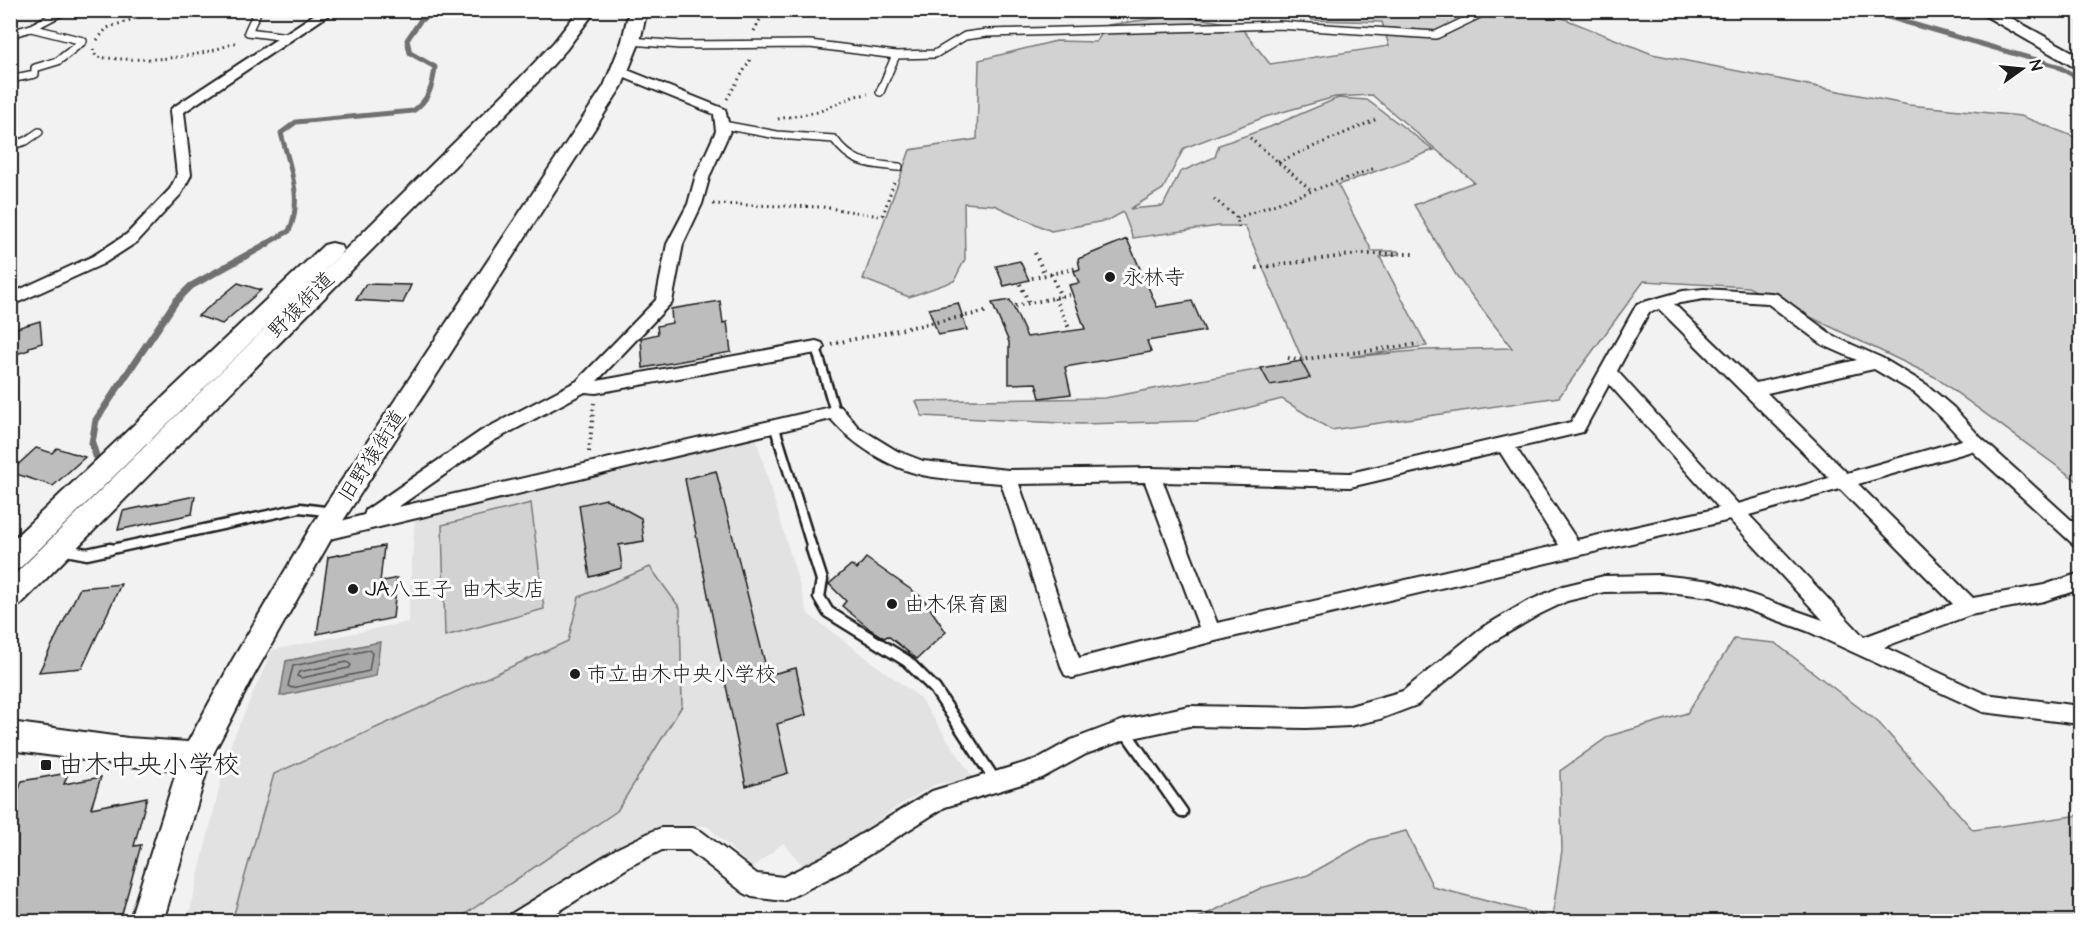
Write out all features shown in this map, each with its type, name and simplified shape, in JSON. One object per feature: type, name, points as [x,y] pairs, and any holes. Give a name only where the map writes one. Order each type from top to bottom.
[{"type":"main road","name":"野猿街道","points":[[10,560],[483,106],[538,49],[569,10]]},
{"type":"main road","name":"野猿街道","points":[[10,597],[539,70],[588,10]]},
{"type":"main road","name":"旧野猿街道","points":[[146,921],[196,757],[243,668],[321,533],[517,235],[620,71],[631,41],[638,10]]},
{"type":"main road","points":[[1983,10],[2080,63]]},
{"type":"main road","points":[[13,743],[196,757]]},
{"type":"street","points":[[10,301],[98,260],[132,238],[176,191],[184,175],[177,111],[330,10]]},
{"type":"street","points":[[1881,10],[1904,14],[1938,10]]},
{"type":"street","points":[[590,386],[614,351],[664,302],[675,244],[695,204],[703,175],[723,131],[721,118],[620,71]]},
{"type":"street","points":[[321,533],[835,412],[852,432],[891,456],[912,464],[960,473],[1008,477],[1151,475],[1350,480],[1577,427],[1643,308],[1704,294],[1771,298],[1829,341],[1876,362],[1921,389],[1948,413],[1975,443],[2080,539]]},
{"type":"street","points":[[1662,302],[1754,390],[1969,607]]},
{"type":"street","points":[[365,521],[487,436],[590,386],[816,347]]},
{"type":"street","points":[[1754,390],[1876,362]]},
{"type":"street","points":[[1608,372],[1734,513],[1861,647]]},
{"type":"street","points":[[1008,477],[1072,669],[1212,633],[1734,513],[1975,443]]},
{"type":"street","points":[[1505,445],[1573,550]]},
{"type":"street","points":[[1151,475],[1212,633]]},
{"type":"street","points":[[1861,647],[1969,607],[2044,593],[2080,581]]},
{"type":"street","points":[[519,921],[624,857],[661,839],[693,839],[752,885],[784,889],[835,863],[940,798],[1042,768],[1079,747],[1124,730],[1189,716],[1306,718],[1350,716],[1380,710],[1410,698],[1487,635],[1533,608],[1563,594],[1604,584],[1660,583],[1712,589],[1814,625],[1983,703],[2080,715]]},
{"type":"lane","points":[[10,34],[31,28],[65,10]]},
{"type":"lane","points":[[258,10],[248,32],[288,37]]},
{"type":"lane","points":[[631,41],[680,45],[810,45],[896,55],[935,54],[965,36],[987,33],[1280,25],[1436,34],[1488,10]]},
{"type":"lane","points":[[10,79],[35,74],[35,68],[58,61],[83,41],[31,28]]},
{"type":"lane","points":[[880,92],[896,55]]},
{"type":"lane","points":[[721,118],[744,128],[777,135],[834,139],[853,161],[899,167]]},
{"type":"lane","points":[[10,146],[26,141],[39,132]]},
{"type":"lane","points":[[816,347],[835,412]]},
{"type":"lane","points":[[774,425],[822,580],[819,597],[828,612],[898,654],[935,689],[996,782]]},
{"type":"lane","points":[[58,549],[87,554],[300,508],[335,512]]},
{"type":"lane","points":[[1124,730],[1182,812]]},
{"type":"path","points":[[746,44],[765,10]]},
{"type":"path","points":[[148,15],[107,28],[99,36],[93,48],[96,57],[111,60],[187,56],[213,52],[239,41],[248,32]]},
{"type":"path","points":[[721,118],[761,44]]},
{"type":"path","points":[[744,128],[789,116],[818,112],[855,96],[880,92]]},
{"type":"path","points":[[1278,162],[1377,119]]},
{"type":"path","points":[[1250,138],[1313,192]]},
{"type":"path","points":[[695,204],[823,207],[844,212],[883,215],[899,167]]},
{"type":"path","points":[[1237,218],[1375,168]]},
{"type":"path","points":[[1214,199],[1237,218],[1239,229]]},
{"type":"path","points":[[1035,253],[1045,275]]},
{"type":"path","points":[[1256,268],[1358,254],[1414,254]]},
{"type":"path","points":[[1032,278],[1078,268]]},
{"type":"path","points":[[1051,274],[1061,297]]},
{"type":"path","points":[[1020,284],[1029,303]]},
{"type":"path","points":[[1015,306],[1069,295]]},
{"type":"path","points":[[1055,298],[1069,328]]},
{"type":"path","points":[[816,347],[989,311]]},
{"type":"path","points":[[1288,358],[1299,360],[1419,344]]},
{"type":"path","points":[[587,469],[590,386]]},
{"type":"shaded area","points":[[1316,11],[1545,11],[1652,54],[1909,105],[2021,116],[2080,139],[2080,483],[1935,377],[1748,287],[1644,281],[1559,397],[1331,430],[1282,399],[1196,421],[1081,424],[922,416],[916,401],[1105,398],[1303,361],[1245,226],[1219,226],[1133,238],[1123,212],[1109,220],[1051,231],[994,205],[964,203],[965,259],[954,281],[909,297],[863,279],[910,150],[977,139],[979,60],[1056,41],[1096,42],[1108,25],[1179,15],[1239,25],[1270,64],[1389,46],[1382,22],[1312,20]],"holes":[[[1372,95],[1474,182],[1414,205],[1456,275],[1512,348],[1425,350],[1350,357],[1427,346],[1380,257],[1400,254],[1398,251],[1372,251],[1338,185],[1434,150],[1367,100],[1338,98],[1270,127],[1219,145],[1215,157],[1180,172],[1163,206],[1130,209],[1163,189],[1184,148],[1265,117],[1335,97]]]},
{"type":"shaded area","name":"市立由木中央小学校","points":[[756,438],[808,614],[919,697],[974,779],[936,784],[898,806],[836,852],[805,868],[783,843],[752,868],[707,826],[666,827],[624,848],[507,921],[187,922],[229,748],[272,650],[408,622],[415,516]]},
{"type":"shaded area","points":[[531,503],[544,609],[445,636],[442,525]]},
{"type":"shaded area","points":[[650,567],[680,608],[682,706],[617,811],[455,921],[232,921],[274,774],[568,641],[579,597]]},
{"type":"shaded area","points":[[1734,639],[1775,643],[1879,723],[1973,830],[2080,815],[2080,921],[1192,921],[1261,888],[1308,875],[1370,840],[1406,831],[1433,887],[1552,918],[1562,850],[1560,771],[1609,736],[1687,713]]},
{"type":"water","points":[[380,642],[376,676],[280,696],[286,661]]},
{"type":"building","points":[[1127,239],[1157,307],[1192,301],[1205,331],[1147,341],[1151,352],[1065,367],[1071,394],[1040,398],[1036,383],[1009,384],[1009,342],[992,303],[1010,300],[1027,337],[1085,329],[1069,285],[1079,283],[1074,271],[1080,269],[1078,259]]},
{"type":"building","points":[[1020,261],[1029,280],[1004,286],[996,266]]},
{"type":"building","points":[[238,283],[261,290],[222,324],[198,316]]},
{"type":"building","points":[[366,284],[411,285],[403,303],[356,300]]},
{"type":"building","points":[[720,301],[723,323],[727,322],[731,352],[643,368],[641,338],[658,334],[657,326],[672,323],[671,309]]},
{"type":"building","points":[[958,303],[967,330],[938,335],[929,309]]},
{"type":"building","points":[[40,321],[42,343],[10,356],[10,330]]},
{"type":"building","points":[[1301,361],[1310,378],[1270,385],[1261,368]]},
{"type":"building","points":[[36,448],[52,453],[57,448],[85,457],[53,486],[10,472]]},
{"type":"building","points":[[716,471],[768,675],[796,668],[806,715],[777,724],[788,773],[746,786],[685,479]]},
{"type":"building","points":[[195,496],[192,514],[118,530],[123,511]]},
{"type":"building","points":[[606,499],[641,518],[644,541],[619,545],[622,568],[590,577],[579,505]]},
{"type":"building","points":[[384,546],[380,582],[397,578],[393,618],[317,634],[328,557]]},
{"type":"building","points":[[866,558],[923,598],[946,632],[917,659],[888,636],[884,638],[871,630],[842,606],[846,601],[829,584],[851,565],[857,569]]},
{"type":"building","points":[[121,584],[82,668],[39,672],[80,588]]},
{"type":"building","points":[[68,773],[64,784],[101,777],[91,808],[147,797],[134,846],[141,845],[120,921],[10,921],[10,813],[22,781]]},
{"type":"waterway","points":[[264,245],[289,231],[295,207],[294,182],[281,133],[296,122],[413,111],[423,102],[429,92],[435,67],[410,53],[407,40],[420,21],[438,10]]},
{"type":"waterway","points":[[1864,10],[2057,66],[2080,79]]},
{"type":"waterway","points":[[96,456],[92,443],[96,420],[176,301],[191,286],[267,244]]},
{"type":"place","name":"永林寺","points":[[1110,277]]},
{"type":"place","name":"JA八王子 由木支店","points":[[353,589]]},
{"type":"place","name":"由木保育園","points":[[892,604]]},
{"type":"place","name":"市立由木中央小学校","points":[[575,674]]},
{"type":"place","name":"由木中央小学校","points":[[46,765]]}]
